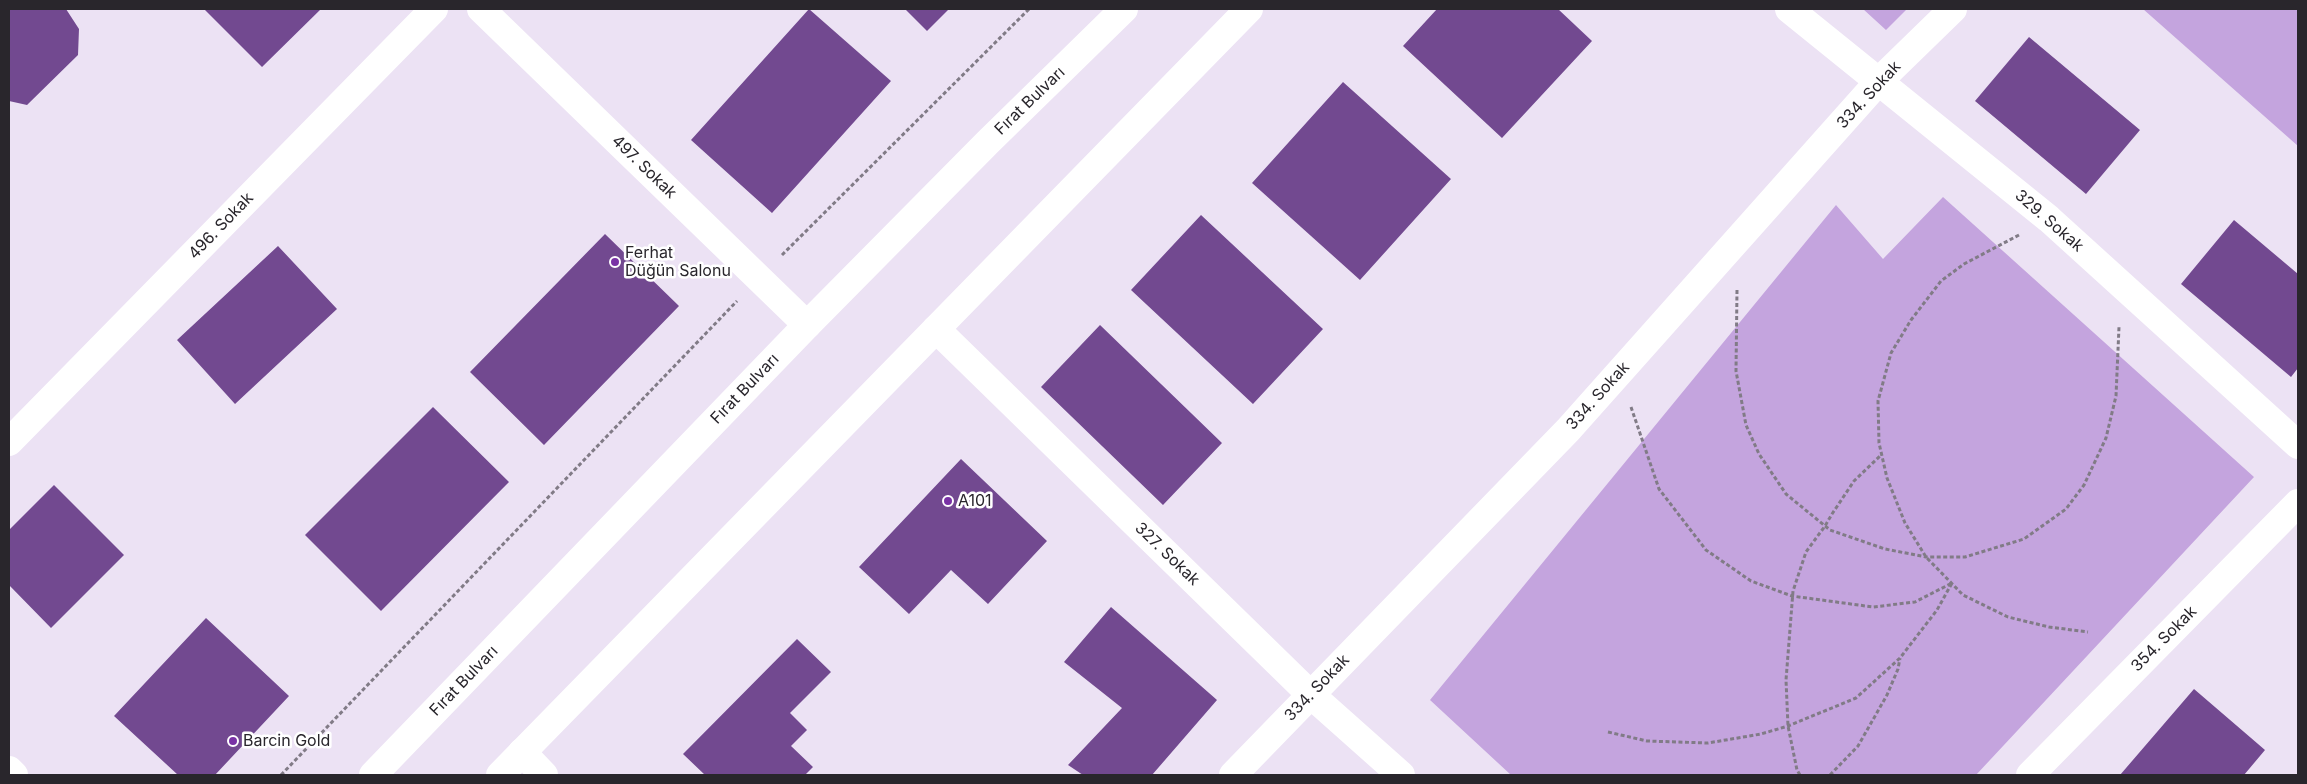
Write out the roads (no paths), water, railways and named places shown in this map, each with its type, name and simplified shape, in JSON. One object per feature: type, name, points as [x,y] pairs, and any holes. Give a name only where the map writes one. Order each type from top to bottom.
[{"type":"street","name":"496. Sokak","points":[[9,442],[434,9]]},
{"type":"street","name":"497. Sokak","points":[[481,9],[807,325]]},
{"type":"street","name":"Fırat Bulvarı","points":[[373,775],[807,325],[988,142],[1124,9]]},
{"type":"street","points":[[500,775],[1249,9]]},
{"type":"street","name":"329. Sokak","points":[[1789,9],[2050,219],[2298,445]]},
{"type":"street","name":"334. Sokak","points":[[1233,775],[1568,430],[1737,243],[1879,81],[1954,9]]},
{"type":"street","name":"327. Sokak","points":[[936,329],[1310,694],[1401,775]]},
{"type":"street","name":"354. Sokak","points":[[2030,775],[2298,503]]},
{"type":"street","points":[[522,752],[544,775]]},
{"type":"street","points":[[9,770],[14,775]]},
{"type":"place","name":"Ferhat Düğün Salonu","points":[[615,262]]},
{"type":"place","name":"A101","points":[[948,501]]},
{"type":"place","name":"Barcin Gold","points":[[233,741]]}]
